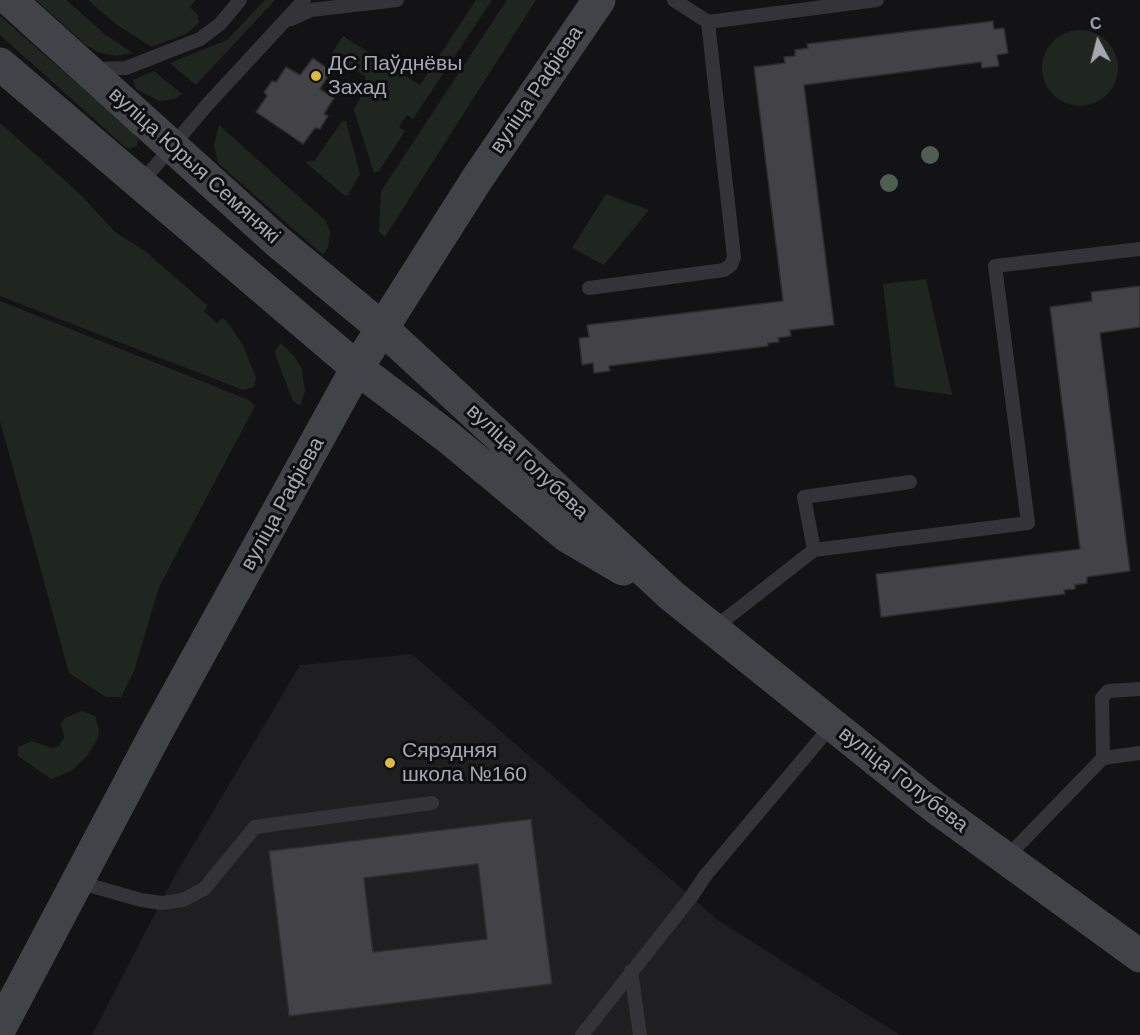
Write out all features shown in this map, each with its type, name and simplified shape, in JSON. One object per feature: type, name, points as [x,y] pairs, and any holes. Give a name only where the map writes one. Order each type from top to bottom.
[{"type":"main road","name":"вуліца Юрыя Семянякі","points":[[10,0],[278,242],[382,328]]},
{"type":"main road","name":"вуліца Рафіева","points":[[0,1028],[357,368],[477,179],[599,0]]},
{"type":"main road","points":[[0,64],[357,368]]},
{"type":"main road","name":"вуліца Голубева","points":[[382,328],[672,596],[1004,859],[1140,956]]},
{"type":"main road","name":"вуліца Голубева","points":[[357,368],[449,438],[567,537],[672,596]]},
{"type":"lane","points":[[64,50],[86,66],[116,70],[137,65],[200,39],[220,24],[240,0]]},
{"type":"lane","points":[[140,184],[304,0]]},
{"type":"lane","points":[[282,23],[310,10],[397,0]]},
{"type":"lane","points":[[674,0],[708,22],[877,0]]},
{"type":"lane","points":[[589,288],[724,270],[731,265],[734,257],[708,22]]},
{"type":"lane","points":[[712,629],[814,550],[1028,523],[995,266],[1140,249]]},
{"type":"lane","points":[[814,550],[804,497],[910,482]]},
{"type":"lane","points":[[1102,758],[1102,698],[1108,692],[1140,689]]},
{"type":"lane","points":[[582,1035],[705,876],[832,725]]},
{"type":"lane","points":[[1004,859],[1102,758],[1140,753]]},
{"type":"lane","points":[[78,882],[141,900],[162,903],[183,900],[204,889],[255,827],[432,803]]},
{"type":"lane","points":[[631,971],[640,1035]]},
{"type":"shaded area","points":[[36,0],[66,0],[106,35],[133,53],[115,56],[98,52],[86,45]]},
{"type":"shaded area","points":[[88,0],[196,0],[190,7],[197,14],[199,22],[188,33],[152,47],[117,25]]},
{"type":"shaded area","points":[[265,0],[275,0],[196,85],[170,63],[227,40]]},
{"type":"shaded area","points":[[476,0],[492,0],[413,119],[407,115],[399,127],[405,131],[379,171],[374,173],[354,110],[364,89],[366,77],[332,53],[343,36],[420,85]]},
{"type":"shaded area","points":[[507,0],[536,0],[385,237],[379,232],[381,191]]},
{"type":"shaded area","points":[[0,16],[134,133],[138,139],[137,146],[130,149],[124,146],[0,35]]},
{"type":"shaded area","points":[[1080,30],[1094,33],[1107,41],[1115,54],[1118,68],[1115,82],[1107,95],[1094,103],[1080,106],[1066,103],[1053,95],[1045,82],[1042,68],[1045,54],[1053,41],[1066,33]]},
{"type":"shaded area","points":[[154,71],[182,94],[175,99],[159,101],[136,89],[133,80]]},
{"type":"shaded area","points":[[342,121],[346,121],[360,174],[348,195],[345,196],[305,162],[315,160]]},
{"type":"shaded area","points":[[0,123],[79,193],[115,232],[145,251],[208,306],[204,311],[217,323],[223,318],[228,323],[243,345],[256,378],[254,387],[243,390],[0,296]]},
{"type":"shaded area","points":[[219,125],[326,221],[330,232],[328,248],[323,255],[218,163],[214,146]]},
{"type":"shaded area","points":[[606,194],[649,210],[604,265],[572,248]]},
{"type":"shaded area","points":[[926,279],[952,395],[895,387],[883,284]]},
{"type":"shaded area","points":[[0,301],[249,400],[255,406],[159,587],[134,671],[121,697],[106,697],[69,673],[0,421]]},
{"type":"shaded area","points":[[281,343],[295,357],[302,369],[305,391],[300,406],[293,401],[276,357],[275,351]]},
{"type":"shaded area","name":"Сярэдняя школа №160","points":[[412,654],[719,921],[900,1035],[92,1035],[173,879],[300,665]]},
{"type":"shaded area","points":[[82,711],[95,716],[99,730],[98,738],[88,755],[71,771],[51,779],[18,756],[18,747],[32,741],[52,748],[59,746],[64,738],[61,724],[65,718]]},
{"type":"building","points":[[993,21],[994,29],[1004,28],[1008,53],[997,55],[999,66],[982,68],[981,62],[804,85],[834,325],[790,330],[791,336],[778,338],[779,342],[768,343],[768,346],[609,366],[610,371],[594,373],[593,363],[582,365],[579,338],[589,337],[587,325],[783,301],[754,67],[785,63],[784,57],[795,56],[795,50],[808,48],[807,44]]},
{"type":"building","points":[[313,58],[331,71],[320,89],[334,98],[324,114],[328,116],[320,129],[315,128],[303,144],[256,112],[267,96],[264,92],[272,81],[276,82],[286,67],[300,75]]},
{"type":"building","points":[[1140,286],[1140,327],[1100,333],[1130,571],[1087,577],[1087,583],[1075,585],[1075,589],[1064,590],[1065,594],[881,617],[876,574],[1080,549],[1050,307],[1092,301],[1091,292]]},
{"type":"building","points":[[531,819],[552,984],[289,1016],[269,851]],"holes":[[[478,864],[487,939],[373,952],[364,878]]]},
{"type":"place","name":"ДС Паўднёвы Захад","points":[[316,76]]},
{"type":"place","name":"Сярэдняя школа №160","points":[[390,763]]}]
